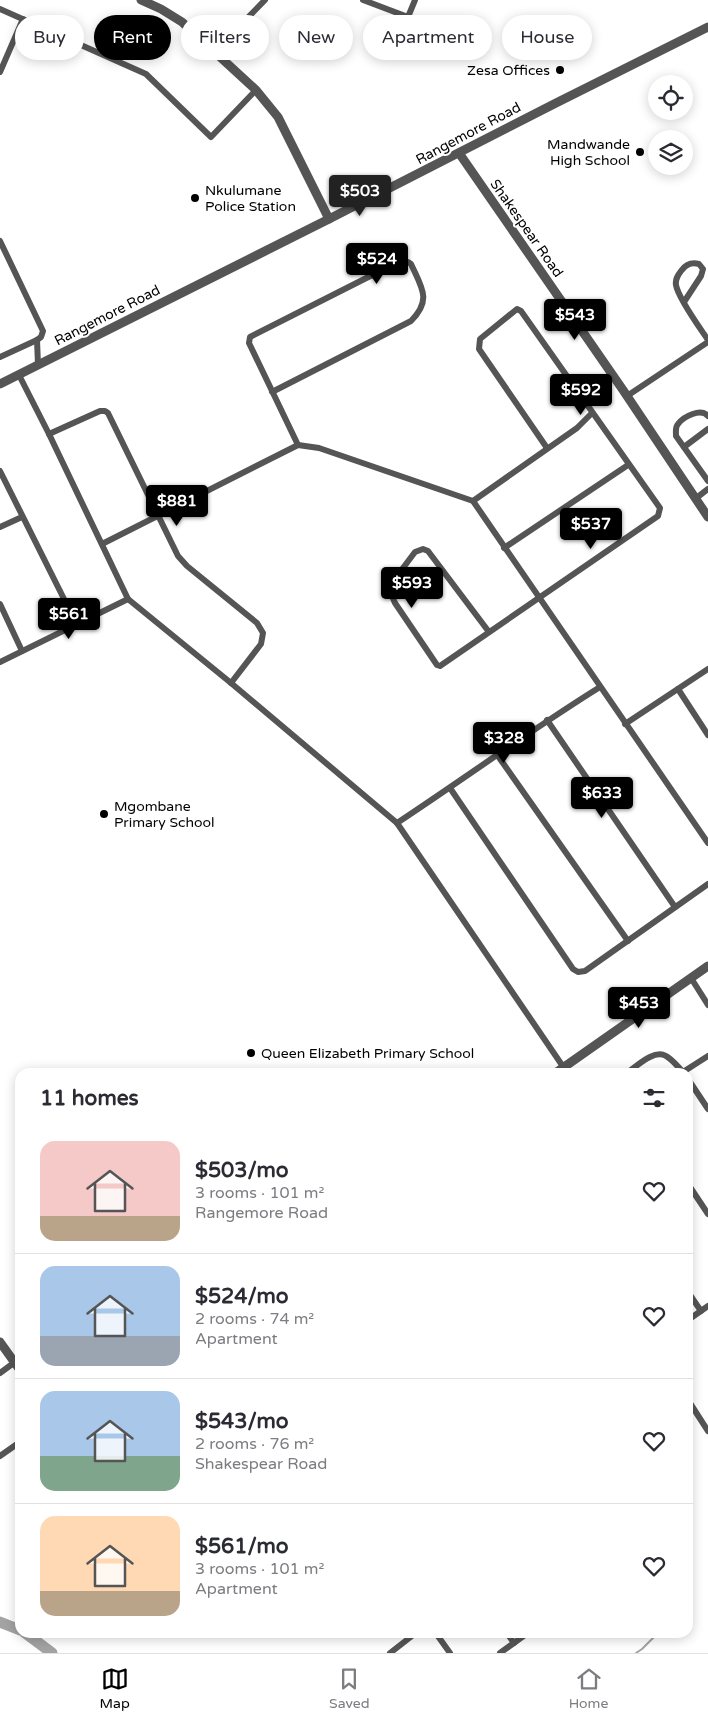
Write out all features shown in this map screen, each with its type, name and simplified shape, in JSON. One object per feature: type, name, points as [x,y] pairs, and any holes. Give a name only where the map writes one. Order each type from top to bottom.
[{"type":"street","points":[[142,0],[181,21]]},
{"type":"street","points":[[250,15],[265,0]]},
{"type":"street","points":[[363,0],[408,17],[415,0]]},
{"type":"street","points":[[0,9],[15,16]]},
{"type":"street","name":"Rangemore Road","points":[[0,384],[329,220],[556,102],[708,27]]},
{"type":"street","points":[[0,72],[15,37]]},
{"type":"street","points":[[84,46],[146,74],[212,137],[256,90]]},
{"type":"street","points":[[224,60],[256,90],[278,117],[329,220]]},
{"type":"street","name":"Shakespear Road","points":[[459,153],[708,517]]},
{"type":"street","points":[[0,241],[2,251],[43,328],[43,334],[37,340],[0,357]]},
{"type":"street","points":[[272,392],[411,322],[419,313],[424,300],[423,290],[411,264],[408,262],[398,262],[250,337],[249,343],[272,392],[298,445]]},
{"type":"street","points":[[626,396],[708,341],[684,302],[676,286],[676,278],[688,264],[699,264],[703,269],[701,276],[684,302]]},
{"type":"street","points":[[489,632],[428,551],[423,549],[415,552],[394,580],[392,596],[437,665],[442,665],[658,516],[660,508],[521,310],[515,310],[480,339],[479,349],[546,448]]},
{"type":"street","points":[[37,340],[38,365]]},
{"type":"street","points":[[19,375],[128,599],[397,823],[559,1068]]},
{"type":"street","points":[[49,434],[100,411],[108,413],[183,562],[257,623],[263,633],[261,644],[231,683]]},
{"type":"street","points":[[473,501],[577,428],[592,412]]},
{"type":"street","points":[[708,416],[705,413],[698,412],[679,422],[676,429],[676,436],[708,481]]},
{"type":"street","points":[[684,447],[708,429]]},
{"type":"street","points":[[102,544],[298,445],[319,448],[473,501],[708,843]]},
{"type":"street","points":[[504,548],[628,465]]},
{"type":"street","points":[[0,471],[77,625]]},
{"type":"street","points":[[695,499],[708,489]]},
{"type":"street","points":[[0,527],[22,516]]},
{"type":"street","points":[[0,662],[128,599]]},
{"type":"street","points":[[0,604],[22,650]]},
{"type":"street","points":[[625,724],[708,669]]},
{"type":"street","points":[[397,823],[498,756],[548,720],[600,687]]},
{"type":"street","points":[[678,689],[708,735]]},
{"type":"street","points":[[548,720],[675,907]]},
{"type":"street","points":[[498,756],[628,941]]},
{"type":"street","points":[[450,788],[573,969],[578,972],[585,970],[628,941],[708,884]]},
{"type":"street","points":[[563,1068],[708,966]]},
{"type":"street","points":[[691,978],[708,1004]]},
{"type":"street","points":[[634,1068],[653,1055],[658,1054],[667,1056],[679,1068]]},
{"type":"street","points":[[689,1068],[708,1056]]},
{"type":"street","points":[[693,1086],[708,1109]]},
{"type":"street","points":[[693,1192],[708,1214]]},
{"type":"street","points":[[693,1299],[701,1311]]},
{"type":"street","points":[[693,1317],[708,1306]]},
{"type":"street","points":[[0,1342],[15,1363]]},
{"type":"street","points":[[0,1373],[15,1367]]},
{"type":"street","points":[[693,1408],[708,1431]]},
{"type":"street","points":[[0,1456],[15,1446]]},
{"type":"street","points":[[390,1653],[409,1638]]},
{"type":"street","points":[[439,1638],[450,1653]]},
{"type":"street","points":[[510,1638],[514,1643]]},
{"type":"street","points":[[500,1653],[521,1638]]},
{"type":"waterway","points":[[0,1622],[15,1628]]},
{"type":"waterway","points":[[32,1638],[52,1653]]},
{"type":"waterway","points":[[636,1653],[653,1638]]},
{"type":"place","name":"Zesa Offices","points":[[560,70]]},
{"type":"place","name":"Mandwande High School","points":[[640,152]]},
{"type":"place","name":"Nkulumane Police Station","points":[[195,198]]},
{"type":"place","name":"Mgombane Primary School","points":[[104,814]]},
{"type":"place","name":"Queen Elizabeth Primary School","points":[[251,1053]]}]
